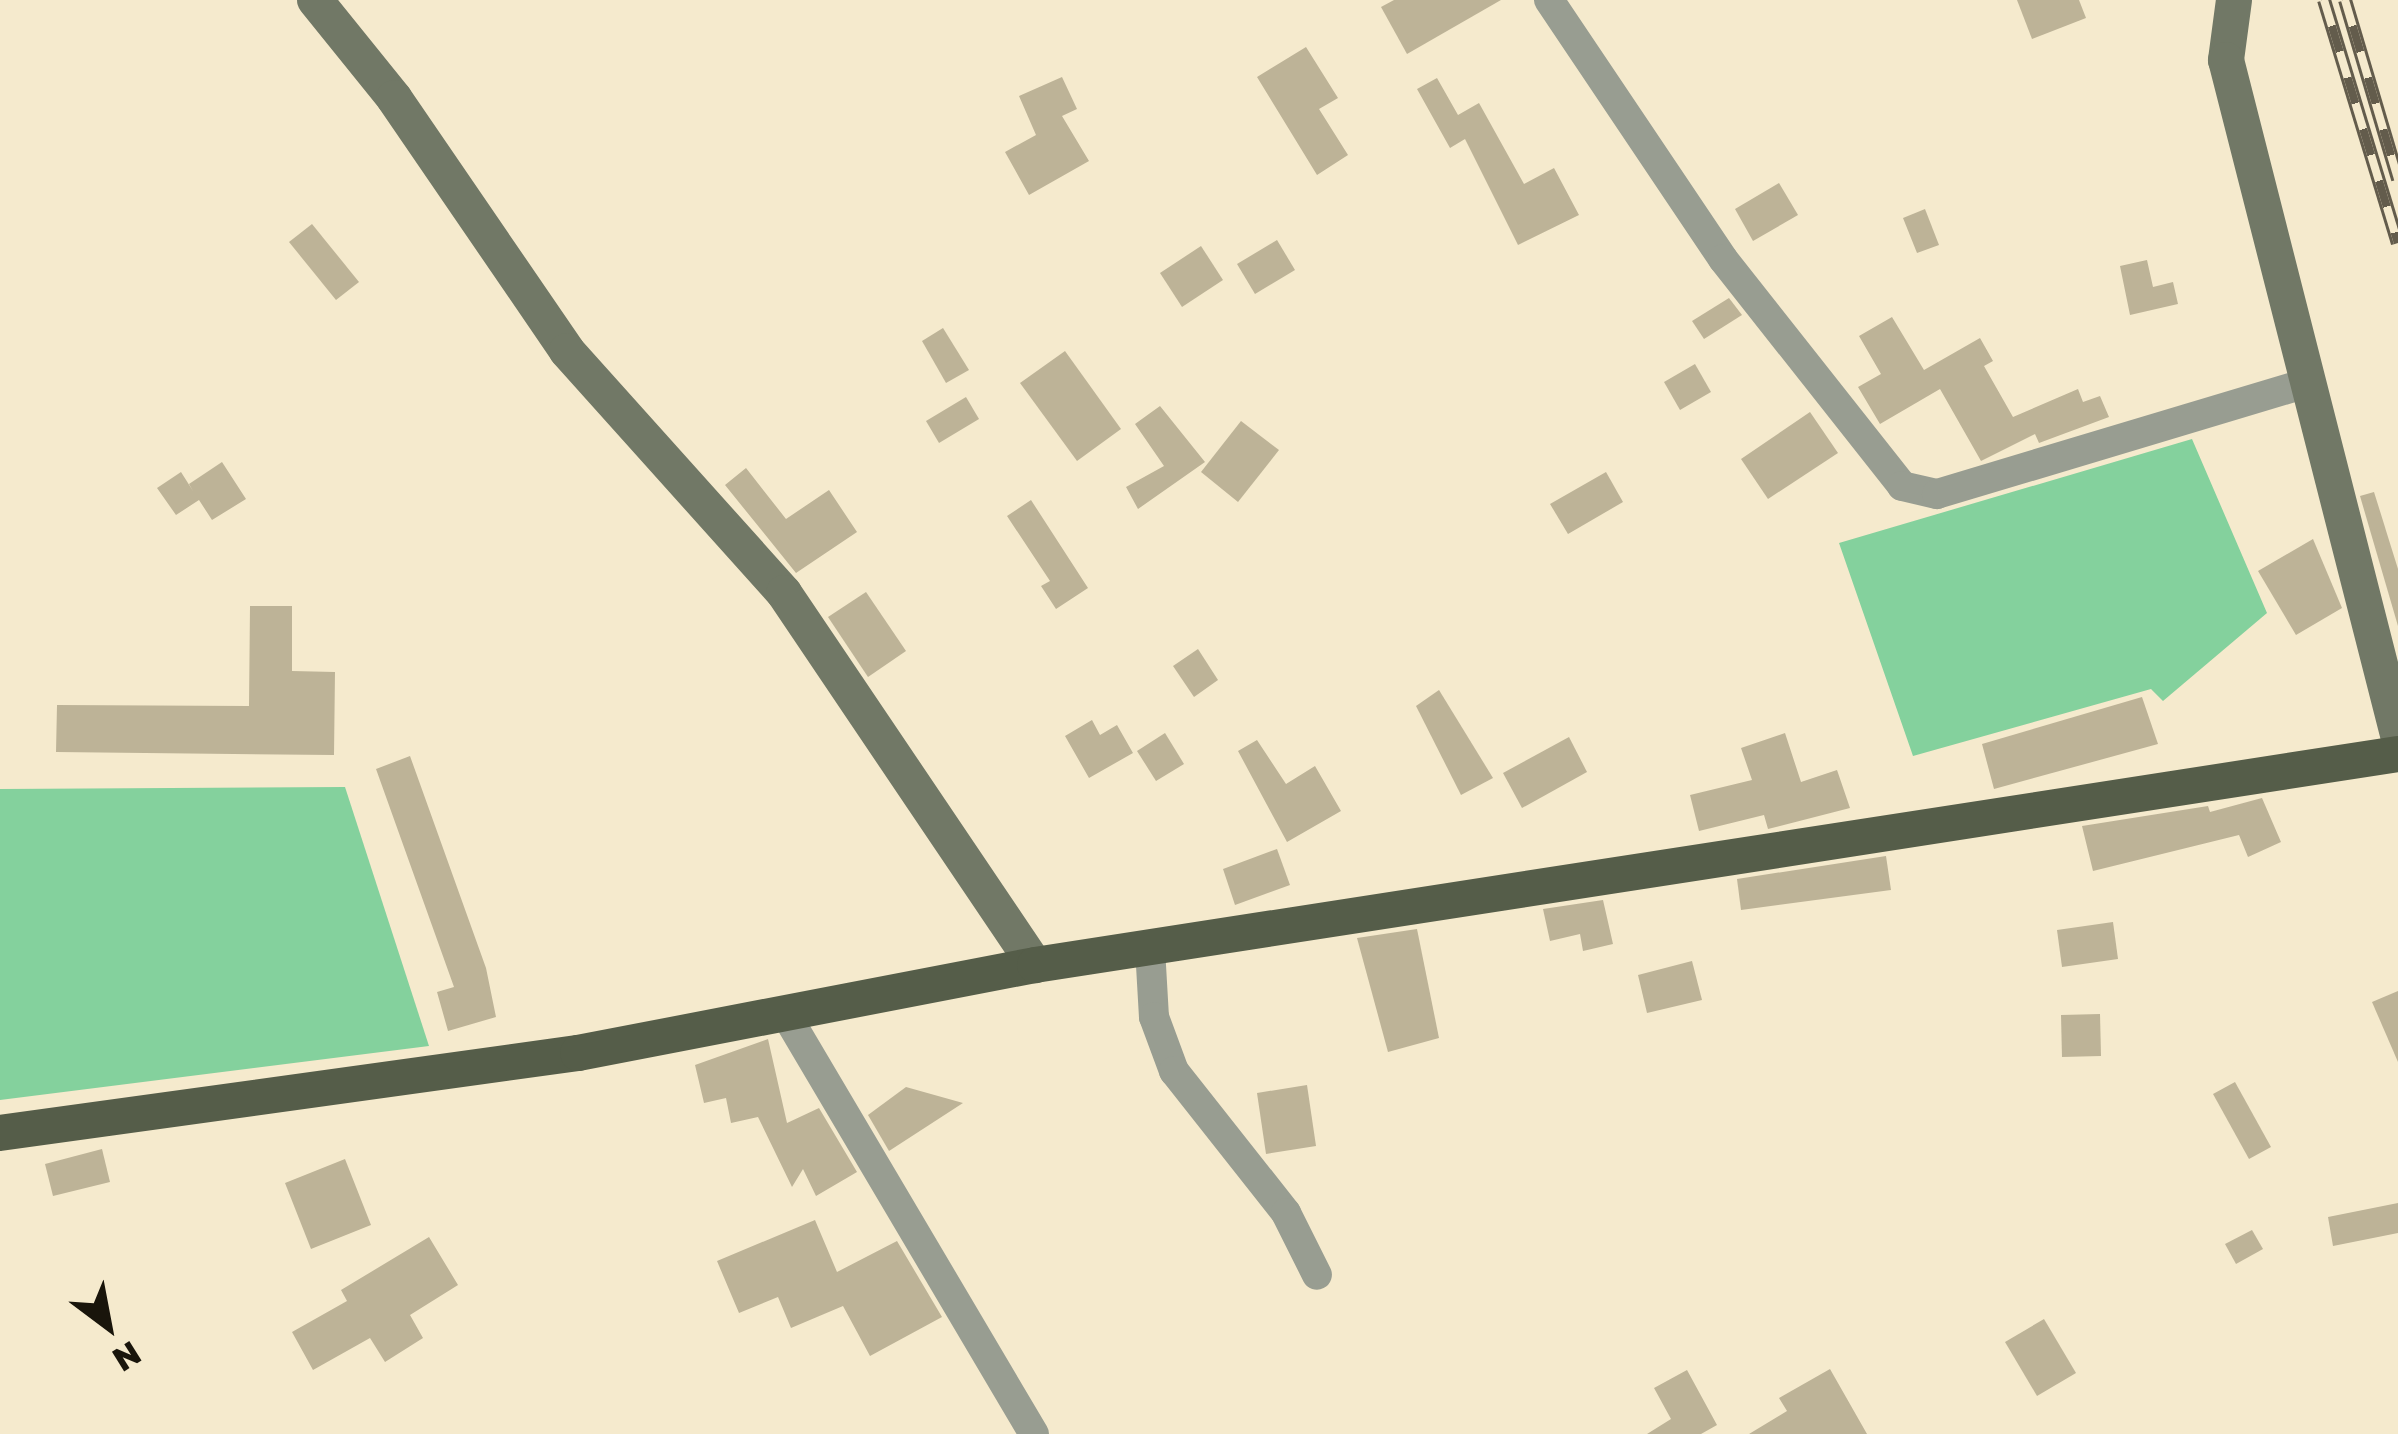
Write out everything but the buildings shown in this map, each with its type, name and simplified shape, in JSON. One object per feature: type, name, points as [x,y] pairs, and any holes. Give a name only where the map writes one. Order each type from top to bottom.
[{"type":"main road","points":[[0,1133],[578,1053],[1035,965],[2398,754]]},
{"type":"street","points":[[315,0],[394,98],[567,352],[784,592],[1035,965]]},
{"type":"street","points":[[1549,0],[1723,259],[1902,485],[1937,494],[2303,384]]},
{"type":"street","points":[[2234,0],[2226,60],[2303,384],[2398,735]]},
{"type":"street","points":[[1150,948],[1154,1017],[1174,1072],[1275,1197],[1317,1275]]},
{"type":"street","points":[[785,1013],[1034,1434]]},
{"type":"green space","points":[[2192,439],[2267,613],[2163,701],[2151,689],[1913,756],[1839,543]]},
{"type":"green space","points":[[345,787],[429,1046],[0,1100],[0,789]]},
{"type":"railway","points":[[2324,0],[2398,243]]},
{"type":"railway","points":[[2345,0],[2398,179]]}]
